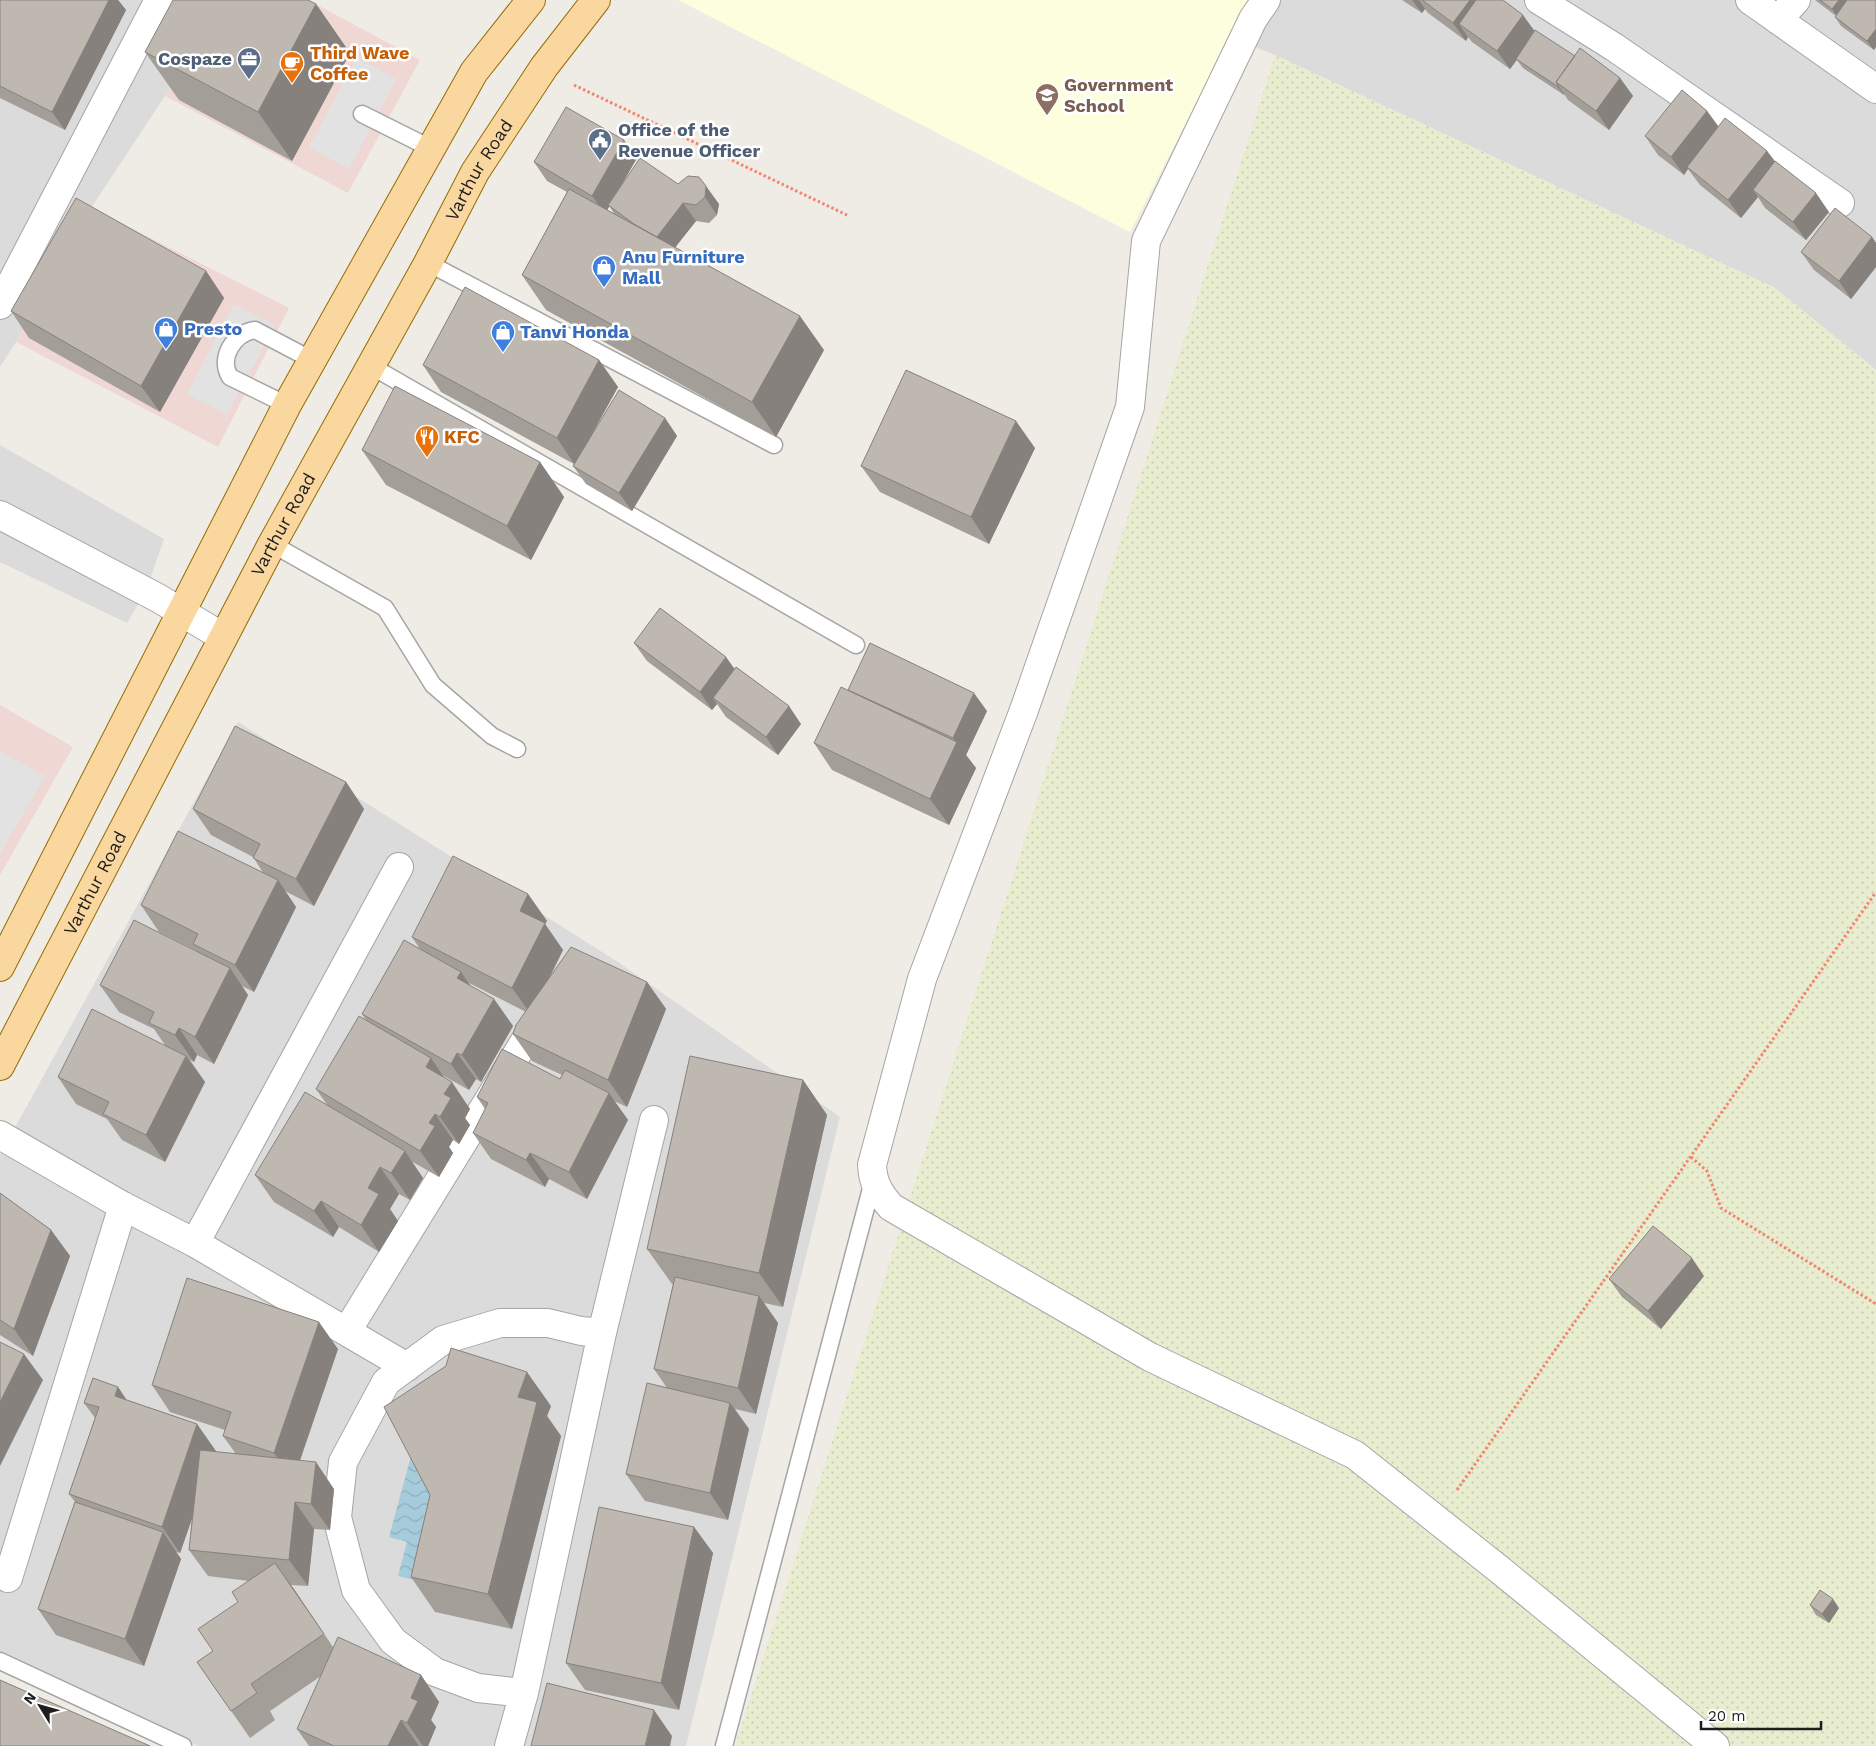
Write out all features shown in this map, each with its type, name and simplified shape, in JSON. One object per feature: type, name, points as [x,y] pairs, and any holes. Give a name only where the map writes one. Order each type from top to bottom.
[{"type":"main road","points":[[0,967],[287,405],[474,72],[531,0]]},
{"type":"main road","name":"Varthur Road","points":[[0,1066],[272,544],[428,263],[475,172],[544,67],[596,0]]},
{"type":"street","points":[[0,305],[158,0]]},
{"type":"street","points":[[1266,0],[1253,19],[1146,241],[1130,406],[1024,710],[922,979],[872,1165],[873,1181],[879,1193],[891,1206],[1150,1357],[1355,1455],[1715,1746]]},
{"type":"street","points":[[1539,0],[1614,47],[1840,203]]},
{"type":"street","points":[[1750,0],[1876,89]]},
{"type":"street","points":[[1778,20],[1796,0]]},
{"type":"street","points":[[0,515],[158,598],[223,637]]},
{"type":"street","points":[[195,1243],[399,867]]},
{"type":"street","points":[[347,1331],[550,1000]]},
{"type":"street","points":[[509,1746],[524,1693],[602,1332],[654,1120]]},
{"type":"street","points":[[0,1135],[123,1206],[195,1243],[407,1367]]},
{"type":"street","points":[[8,1578],[123,1206]]},
{"type":"street","points":[[524,1693],[478,1688],[435,1672],[392,1641],[356,1590],[337,1517],[343,1462],[386,1382],[443,1340],[500,1323],[548,1323],[581,1331],[602,1332]]},
{"type":"lane","points":[[362,114],[430,148]]},
{"type":"lane","points":[[428,263],[774,445]]},
{"type":"lane","points":[[287,405],[230,377],[225,369],[226,358],[237,338],[246,331],[255,330],[312,360]]},
{"type":"lane","points":[[371,366],[856,645]]},
{"type":"lane","points":[[272,544],[385,608],[433,685],[492,736],[517,748]]},
{"type":"lane","points":[[724,1746],[873,1181]]},
{"type":"lane","points":[[0,1661],[183,1746]]},
{"type":"path","points":[[544,67],[579,88],[849,216]]},
{"type":"path","points":[[1436,1520],[1876,892]]},
{"type":"path","points":[[1691,1157],[1707,1171],[1721,1208],[1876,1304]]},
{"type":"shaded area","points":[[0,0],[217,0],[165,96],[91,208],[0,367]]},
{"type":"shaded area","points":[[217,0],[308,0],[420,60],[348,193],[165,96]]},
{"type":"shaded area","name":"Government School","points":[[678,0],[1249,0],[1130,232]]},
{"type":"shaded area","points":[[1280,0],[1876,0],[1876,370],[1775,288],[1255,47]]},
{"type":"shaded area","points":[[1275,55],[1775,288],[1876,370],[1876,1746],[735,1746]]},
{"type":"shaded area","points":[[356,58],[396,79],[349,169],[309,147]]},
{"type":"shaded area","points":[[91,208],[289,308],[218,447],[16,342]]},
{"type":"shaded area","points":[[234,304],[275,325],[227,415],[187,394]]},
{"type":"shaded area","points":[[0,445],[164,539],[146,591],[127,623],[0,562]]},
{"type":"shaded area","points":[[0,705],[73,747],[0,875]]},
{"type":"shaded area","points":[[238,722],[618,962],[840,1117],[686,1746],[198,1746],[0,1654],[0,1155]]},
{"type":"shaded area","points":[[0,751],[45,776],[0,854]]},
{"type":"water","points":[[411,1456],[440,1489],[433,1585],[398,1576],[407,1542],[389,1537]]},
{"type":"building","points":[[0,0],[109,0],[52,112],[0,86]]},
{"type":"building","points":[[173,0],[308,0],[316,4],[258,112],[145,52]]},
{"type":"building","points":[[1422,0],[1470,0],[1453,23]]},
{"type":"building","points":[[1476,0],[1503,0],[1523,15],[1497,51],[1459,24]]},
{"type":"building","points":[[1820,0],[1839,0],[1832,9]]},
{"type":"building","points":[[1847,0],[1876,0],[1876,29],[1867,41],[1835,17]]},
{"type":"building","points":[[1535,30],[1575,56],[1556,82],[1557,86],[1516,59]]},
{"type":"building","points":[[1580,48],[1620,78],[1596,111],[1556,82]]},
{"type":"building","points":[[1682,90],[1707,111],[1671,157],[1645,136]]},
{"type":"building","points":[[566,107],[624,140],[592,196],[534,162]]},
{"type":"building","points":[[1725,118],[1767,151],[1728,200],[1687,167]]},
{"type":"building","points":[[640,158],[678,184],[688,176],[699,177],[706,186],[705,197],[696,205],[683,203],[657,237],[634,224],[608,205]]},
{"type":"building","points":[[1775,161],[1816,193],[1793,222],[1753,190]]},
{"type":"building","points":[[569,189],[800,316],[752,402],[522,275]]},
{"type":"building","points":[[76,198],[206,271],[141,386],[11,311]]},
{"type":"building","points":[[1835,208],[1872,237],[1839,281],[1801,252]]},
{"type":"building","points":[[465,287],[599,360],[557,438],[423,365]]},
{"type":"building","points":[[906,370],[1016,421],[971,517],[861,466]]},
{"type":"building","points":[[395,386],[540,462],[507,526],[362,450]]},
{"type":"building","points":[[619,390],[665,418],[619,493],[573,466]]},
{"type":"building","points":[[660,608],[726,657],[700,692],[634,643]]},
{"type":"building","points":[[870,643],[974,693],[953,738],[848,690]]},
{"type":"building","points":[[736,667],[789,706],[766,737],[713,698]]},
{"type":"building","points":[[841,687],[957,742],[930,799],[814,743]]},
{"type":"building","points":[[235,726],[346,782],[296,879],[253,858],[260,844],[193,809]]},
{"type":"building","points":[[178,831],[278,880],[235,965],[193,944],[198,934],[141,905]]},
{"type":"building","points":[[453,856],[528,894],[520,911],[545,923],[512,988],[412,937]]},
{"type":"building","points":[[134,920],[230,968],[195,1037],[179,1028],[175,1035],[149,1023],[154,1012],[100,985]]},
{"type":"building","points":[[404,940],[461,972],[457,978],[494,999],[462,1055],[457,1053],[451,1064],[362,1014]]},
{"type":"building","points":[[571,947],[647,982],[608,1080],[513,1034],[516,1025]]},
{"type":"building","points":[[92,1009],[186,1056],[146,1135],[103,1114],[109,1102],[58,1077]]},
{"type":"building","points":[[359,1016],[431,1058],[426,1067],[452,1082],[444,1094],[451,1098],[440,1117],[435,1114],[429,1123],[435,1126],[420,1151],[316,1089]]},
{"type":"building","points":[[502,1049],[560,1079],[565,1070],[609,1093],[569,1172],[530,1153],[526,1160],[473,1133],[488,1103],[477,1097]]},
{"type":"building","points":[[690,1056],[803,1080],[759,1273],[647,1249]]},
{"type":"building","points":[[305,1092],[405,1151],[391,1173],[380,1167],[368,1188],[379,1194],[361,1225],[321,1201],[314,1211],[255,1175]]},
{"type":"building","points":[[0,1193],[51,1230],[14,1329],[0,1320]]},
{"type":"building","points":[[1653,1226],[1692,1258],[1648,1311],[1609,1279]]},
{"type":"building","points":[[675,1277],[759,1296],[738,1388],[654,1369]]},
{"type":"building","points":[[187,1278],[319,1322],[274,1453],[223,1436],[231,1412],[152,1385]]},
{"type":"building","points":[[0,1342],[24,1354],[0,1402]]},
{"type":"building","points":[[451,1348],[527,1372],[518,1397],[537,1402],[488,1594],[411,1577],[430,1495],[384,1407],[446,1366]]},
{"type":"building","points":[[93,1378],[118,1387],[115,1396],[197,1424],[162,1527],[69,1494],[99,1407],[84,1403]]},
{"type":"building","points":[[647,1383],[730,1403],[710,1493],[626,1474]]},
{"type":"building","points":[[200,1450],[316,1462],[311,1504],[295,1502],[289,1560],[189,1550]]},
{"type":"building","points":[[75,1502],[163,1532],[125,1639],[38,1609]]},
{"type":"building","points":[[599,1507],[694,1527],[661,1683],[566,1663]]},
{"type":"building","points":[[275,1563],[324,1634],[251,1684],[257,1693],[231,1711],[197,1662],[213,1651],[198,1629],[238,1602],[232,1592]]},
{"type":"building","points":[[1820,1590],[1833,1599],[1822,1614],[1810,1605]]},
{"type":"building","points":[[338,1637],[421,1675],[411,1698],[418,1701],[407,1723],[401,1720],[388,1746],[334,1746],[297,1729]]},
{"type":"building","points":[[0,1680],[150,1746],[0,1746]]},
{"type":"building","points":[[547,1683],[654,1710],[645,1746],[531,1746]]},
{"type":"place","name":"Cospaze","points":[[249,80]]},
{"type":"place","name":"Third Wave Coffee","points":[[292,84]]},
{"type":"place","name":"Government School","points":[[1047,116]]},
{"type":"place","name":"Office of the Revenue Officer","points":[[600,161]]},
{"type":"place","name":"Anu Furniture Mall","points":[[604,288]]},
{"type":"place","name":"Presto","points":[[166,350]]},
{"type":"place","name":"Tanvi Honda","points":[[503,353]]},
{"type":"place","name":"KFC","points":[[427,458]]}]
